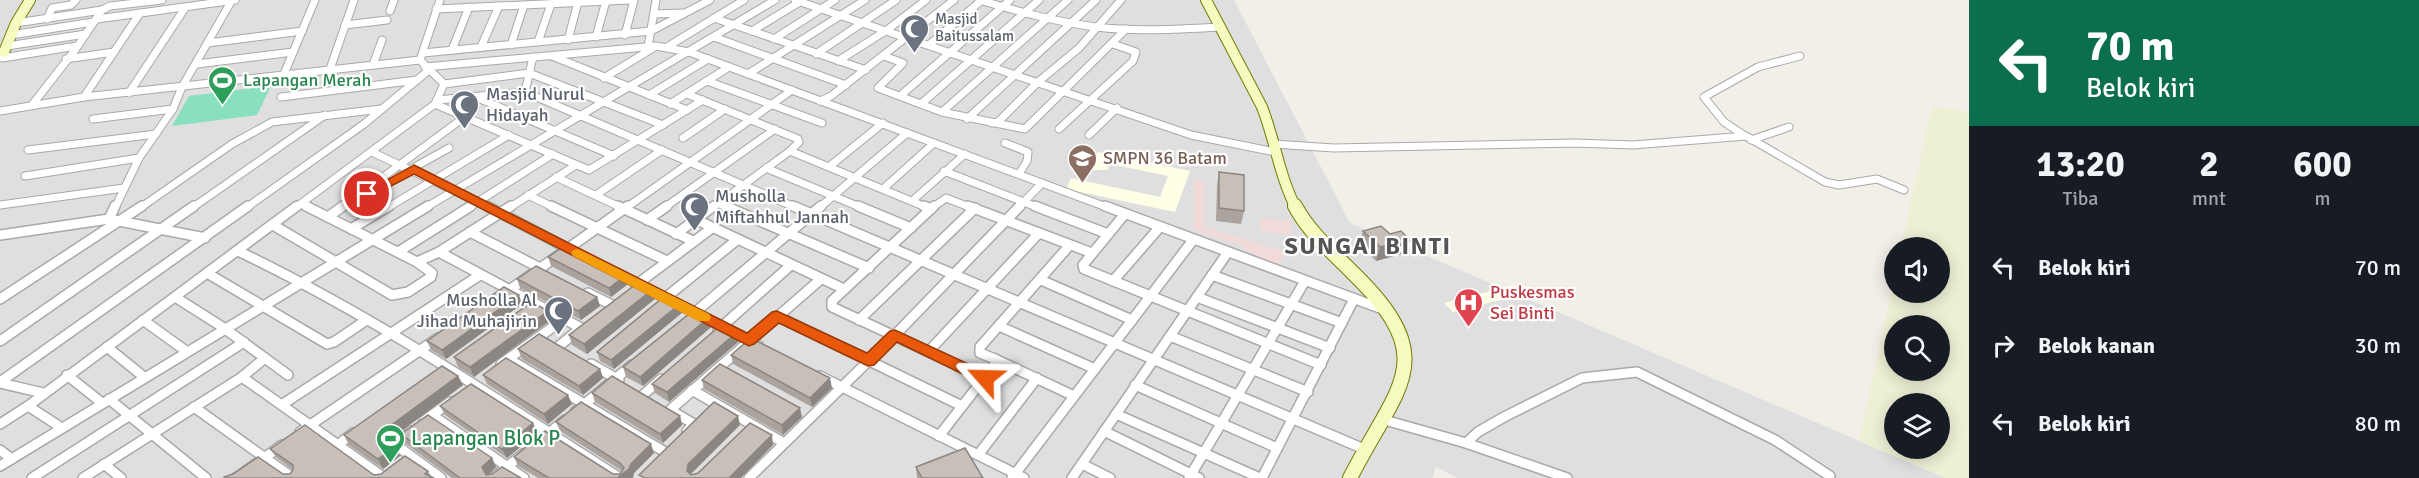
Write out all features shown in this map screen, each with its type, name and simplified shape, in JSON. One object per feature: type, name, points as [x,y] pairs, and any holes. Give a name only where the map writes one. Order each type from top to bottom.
[{"type":"street","points":[[2,54],[16,23],[30,0]]},
{"type":"street","points":[[47,19],[57,0]]},
{"type":"street","points":[[52,8],[70,6],[76,0]]},
{"type":"street","points":[[16,23],[102,10],[117,0]]},
{"type":"street","points":[[110,6],[162,0]]},
{"type":"street","points":[[11,34],[214,1],[233,0]]},
{"type":"street","points":[[109,219],[139,158],[172,109],[182,87],[233,0]]},
{"type":"street","points":[[284,74],[315,0]]},
{"type":"street","points":[[330,69],[354,0]]},
{"type":"street","points":[[390,11],[394,0]]},
{"type":"street","points":[[440,0],[421,56],[427,68],[444,84]]},
{"type":"street","points":[[436,9],[632,0],[625,35]]},
{"type":"street","points":[[648,47],[656,0]]},
{"type":"street","points":[[0,111],[84,98],[373,65],[452,50],[651,31],[710,0]]},
{"type":"street","points":[[667,47],[744,0]]},
{"type":"street","points":[[0,466],[579,114],[775,0]]},
{"type":"street","points":[[752,32],[800,0],[1191,135],[1274,148],[1633,145],[1749,138],[1789,127]]},
{"type":"street","points":[[774,39],[835,0]]},
{"type":"street","points":[[748,74],[866,0]]},
{"type":"street","points":[[816,54],[896,0]]},
{"type":"street","points":[[838,61],[887,30],[926,0]]},
{"type":"street","points":[[820,101],[846,85],[909,38],[954,0]]},
{"type":"street","points":[[930,44],[981,0],[1048,18],[1097,27],[1126,29],[1220,27]]},
{"type":"street","points":[[900,96],[1010,0]]},
{"type":"street","points":[[921,104],[1040,0]]},
{"type":"street","points":[[942,112],[1068,0]]},
{"type":"street","points":[[968,119],[1096,0]]},
{"type":"street","points":[[992,123],[998,122],[1038,82],[1079,48],[1121,0]]},
{"type":"street","points":[[1206,0],[1269,123],[1287,190],[1306,225],[1325,248],[1392,313],[1403,336],[1406,363],[1400,384],[1350,478]]},
{"type":"street","points":[[538,42],[556,2]]},
{"type":"street","points":[[596,37],[606,2]]},
{"type":"street","points":[[511,45],[529,3]]},
{"type":"street","points":[[568,40],[578,3]]},
{"type":"street","points":[[129,93],[191,5]]},
{"type":"street","points":[[482,47],[499,6]]},
{"type":"street","points":[[452,50],[469,8]]},
{"type":"street","points":[[32,105],[102,10]]},
{"type":"street","points":[[84,98],[140,13]]},
{"type":"street","points":[[654,14],[687,13]]},
{"type":"street","points":[[714,18],[866,70]]},
{"type":"street","points":[[345,25],[387,20]]},
{"type":"street","points":[[884,56],[903,63],[903,66],[878,86],[942,112],[1021,129],[1029,127],[1062,91],[1096,61],[1126,29]]},
{"type":"street","points":[[208,43],[302,31]]},
{"type":"street","points":[[2,54],[86,34]]},
{"type":"street","points":[[714,37],[846,85]]},
{"type":"street","points":[[373,65],[382,40]]},
{"type":"street","points":[[551,56],[554,41]]},
{"type":"street","points":[[1059,129],[1137,54],[1132,49],[1113,44]]},
{"type":"street","points":[[2,54],[77,46]]},
{"type":"street","points":[[604,78],[656,46]]},
{"type":"street","points":[[0,383],[364,124],[417,80],[427,68],[656,46],[689,52],[1392,313]]},
{"type":"street","points":[[65,59],[114,52]]},
{"type":"street","points":[[197,64],[293,52]]},
{"type":"street","points":[[551,56],[687,110]]},
{"type":"street","points":[[1800,56],[1758,67],[1704,97],[1724,122],[1825,182],[1839,185],[1877,179],[1904,190]]},
{"type":"street","points":[[525,92],[533,57]]},
{"type":"street","points":[[649,95],[708,59]]},
{"type":"street","points":[[670,104],[729,67]]},
{"type":"street","points":[[444,84],[529,73],[663,125]]},
{"type":"street","points":[[281,97],[417,80]]},
{"type":"street","points":[[707,81],[822,123]]},
{"type":"street","points":[[0,424],[28,406],[372,152],[436,102],[444,84]]},
{"type":"street","points":[[491,302],[792,90]]},
{"type":"street","points":[[436,102],[525,92],[1364,449]]},
{"type":"street","points":[[676,234],[790,151],[799,142],[798,139],[775,129],[687,94]]},
{"type":"street","points":[[478,98],[614,156]]},
{"type":"street","points":[[436,102],[589,171],[703,100]]},
{"type":"street","points":[[1089,135],[1117,108]]},
{"type":"street","points":[[93,119],[172,109]]},
{"type":"street","points":[[0,299],[261,127],[272,122],[381,109]]},
{"type":"street","points":[[683,138],[725,110]]},
{"type":"street","points":[[0,341],[325,115]]},
{"type":"street","points":[[351,202],[399,163],[466,116]]},
{"type":"street","points":[[830,166],[883,123]]},
{"type":"street","points":[[647,220],[775,129]]},
{"type":"street","points":[[686,320],[907,133]]},
{"type":"street","points":[[28,150],[156,134]]},
{"type":"street","points":[[351,229],[509,135]]},
{"type":"street","points":[[883,189],[934,143]]},
{"type":"street","points":[[1005,143],[1028,152],[1027,161],[1019,174]]},
{"type":"street","points":[[328,217],[449,148]]},
{"type":"street","points":[[596,195],[662,150]]},
{"type":"street","points":[[790,151],[931,209]]},
{"type":"street","points":[[372,152],[414,169],[480,201],[578,253]]},
{"type":"street","points":[[398,252],[553,154]]},
{"type":"street","points":[[912,201],[964,154]]},
{"type":"street","points":[[25,176],[139,158]]},
{"type":"street","points":[[417,262],[439,252],[576,165]]},
{"type":"street","points":[[766,168],[911,228]]},
{"type":"street","points":[[944,171],[1108,234]]},
{"type":"street","points":[[556,177],[693,241]]},
{"type":"street","points":[[749,478],[895,335],[1042,183]]},
{"type":"street","points":[[0,205],[124,188]]},
{"type":"street","points":[[528,195],[667,261]]},
{"type":"street","points":[[985,378],[832,307],[832,301],[938,202],[946,198],[1092,253]]},
{"type":"street","points":[[718,203],[869,268]]},
{"type":"street","points":[[273,225],[392,295],[402,295],[431,277],[432,273],[417,262],[302,204]]},
{"type":"street","points":[[859,320],[975,208]]},
{"type":"street","points":[[1124,215],[1083,265],[1084,269],[1321,365]]},
{"type":"street","points":[[0,235],[109,219],[205,238]]},
{"type":"street","points":[[695,219],[844,289]]},
{"type":"street","points":[[629,291],[712,228]]},
{"type":"street","points":[[1113,281],[1159,228]]},
{"type":"street","points":[[470,232],[550,273]]},
{"type":"street","points":[[929,351],[1039,233]]},
{"type":"street","points":[[657,305],[738,239]]},
{"type":"street","points":[[811,371],[1017,477],[1074,396],[1192,240]]},
{"type":"street","points":[[1070,246],[980,347],[980,353],[1074,396]]},
{"type":"street","points":[[238,251],[303,282],[365,321],[446,367],[465,391],[549,433],[620,478]]},
{"type":"street","points":[[439,252],[534,304],[564,319],[585,326],[559,346]]},
{"type":"street","points":[[1072,478],[1228,252]]},
{"type":"street","points":[[713,334],[791,265]]},
{"type":"street","points":[[608,268],[770,351]]},
{"type":"street","points":[[207,273],[265,305],[327,344],[334,342],[365,321]]},
{"type":"street","points":[[283,404],[480,275]]},
{"type":"street","points":[[1212,275],[1342,323]]},
{"type":"street","points":[[493,478],[584,404],[643,394],[693,390],[821,279]]},
{"type":"street","points":[[1041,280],[1132,320]]},
{"type":"street","points":[[1104,431],[1193,477],[1221,423],[1305,281]]},
{"type":"street","points":[[581,289],[608,308],[620,298]]},
{"type":"street","points":[[175,297],[225,328],[288,375]]},
{"type":"street","points":[[1197,297],[1330,348]]},
{"type":"street","points":[[1116,414],[1261,478],[1294,419],[1354,299]]},
{"type":"street","points":[[525,310],[534,304]]},
{"type":"street","points":[[777,316],[962,406]]},
{"type":"street","points":[[491,372],[564,319]]},
{"type":"street","points":[[143,320],[186,351]]},
{"type":"street","points":[[999,326],[1095,369]]},
{"type":"street","points":[[236,478],[446,333]]},
{"type":"street","points":[[542,335],[569,351]]},
{"type":"street","points":[[1170,336],[1308,392]]},
{"type":"street","points":[[32,478],[244,342]]},
{"type":"street","points":[[107,346],[144,377]]},
{"type":"street","points":[[588,362],[596,355]]},
{"type":"street","points":[[509,359],[584,404],[669,449],[694,424],[578,357]]},
{"type":"street","points":[[642,357],[643,394]]},
{"type":"street","points":[[83,478],[242,377],[265,358]]},
{"type":"street","points":[[939,436],[985,378],[995,364],[995,359]]},
{"type":"street","points":[[436,374],[454,361]]},
{"type":"street","points":[[721,365],[731,370]]},
{"type":"street","points":[[643,394],[669,372]]},
{"type":"street","points":[[1466,442],[1504,417],[1582,378],[1637,372],[1775,440],[1830,476]]},
{"type":"street","points":[[67,375],[128,415],[207,478]]},
{"type":"street","points":[[242,377],[339,444],[394,469],[441,478]]},
{"type":"street","points":[[394,469],[396,443],[482,378]]},
{"type":"street","points":[[978,455],[1036,378]]},
{"type":"street","points":[[0,383],[43,393]]},
{"type":"street","points":[[1135,385],[1278,448]]},
{"type":"street","points":[[693,390],[747,428],[784,443]]},
{"type":"street","points":[[28,406],[62,428]]},
{"type":"street","points":[[194,407],[293,478]]},
{"type":"street","points":[[802,410],[812,415]]},
{"type":"street","points":[[432,415],[524,478]]},
{"type":"street","points":[[1381,419],[1466,442],[1567,478]]},
{"type":"street","points":[[339,444],[358,430]]},
{"type":"street","points":[[0,450],[12,459]]},
{"type":"street","points":[[104,464],[121,478]]},
{"type":"street","points":[[1082,464],[1110,478]]},
{"type":"shaded area","points":[[0,0],[1234,0],[1350,223],[1884,451],[1884,459],[1902,459],[1946,478],[1457,478],[1436,467],[1432,478],[0,478]]},
{"type":"shaded area","points":[[1932,106],[1969,112],[1969,478],[1946,478],[1901,459],[1950,459],[1950,393],[1884,393],[1884,452],[1859,441],[1884,325],[1884,381],[1950,381],[1950,315],[1886,315],[1889,303],[1950,303],[1950,237],[1903,237]]},
{"type":"shaded area","name":"SMPN 36 Batam","points":[[1098,152],[1190,171],[1175,212],[1066,189],[1071,178],[1160,197],[1168,176],[1110,164],[1107,170],[1094,170],[1093,163]]},
{"type":"shaded area","points":[[1194,181],[1204,181],[1204,227],[1286,252],[1279,265],[1254,257],[1255,254],[1245,251],[1247,247],[1194,230]]},
{"type":"shaded area","points":[[1261,218],[1291,221],[1292,235],[1261,231]]},
{"type":"shaded area","points":[[1514,285],[1524,294],[1453,312],[1444,303]]},
{"type":"green space","name":"Lapangan Merah","points":[[271,86],[257,115],[172,126],[189,96]]},
{"type":"building","points":[[1219,172],[1244,175],[1244,211],[1219,208]]},
{"type":"building","points":[[1381,226],[1390,234],[1401,231],[1410,240],[1380,247],[1363,231]]},
{"type":"building","points":[[566,245],[626,275],[609,288],[548,257]]},
{"type":"building","points":[[536,266],[597,297],[578,311],[517,279]]},
{"type":"building","points":[[639,282],[653,289],[584,344],[569,335]]},
{"type":"building","points":[[504,287],[519,295],[442,350],[427,341]]},
{"type":"building","points":[[666,295],[681,303],[611,360],[597,352]]},
{"type":"building","points":[[532,302],[548,311],[470,367],[454,357]]},
{"type":"building","points":[[694,310],[709,317],[640,377],[623,367]]},
{"type":"building","points":[[721,325],[736,333],[667,392],[652,384]]},
{"type":"building","points":[[539,334],[600,369],[579,386],[518,349]]},
{"type":"building","points":[[751,338],[830,378],[810,398],[731,355]]},
{"type":"building","points":[[506,358],[568,395],[544,414],[483,375]]},
{"type":"building","points":[[720,364],[800,408],[782,425],[702,380]]},
{"type":"building","points":[[442,366],[458,376],[386,429],[384,436],[395,447],[378,459],[344,435]]},
{"type":"building","points":[[612,376],[680,416],[660,434],[592,393]]},
{"type":"building","points":[[471,384],[533,423],[502,449],[440,406]]},
{"type":"building","points":[[581,402],[651,444],[631,464],[629,469],[617,478],[549,478],[514,457],[545,431],[613,474],[620,474],[624,468],[620,463],[556,422]]},
{"type":"building","points":[[714,402],[738,416],[688,464],[687,471],[691,475],[698,473],[750,423],[772,435],[729,478],[645,478],[639,475]]},
{"type":"building","points":[[428,415],[492,458],[482,467],[486,475],[502,467],[521,478],[460,478],[401,434]]},
{"type":"building","points":[[305,425],[374,475],[381,474],[405,456],[428,471],[425,474],[434,478],[224,477],[233,474],[258,457],[283,474],[290,474],[293,465],[270,449]]},
{"type":"building","points":[[965,448],[983,478],[922,478],[916,467]]},
{"type":"slow traffic","points":[[578,253],[704,317]]},
{"type":"place","name":"Masjid Baitussalam","points":[[914,54]]},
{"type":"place","name":"Lapangan Merah","points":[[222,106]]},
{"type":"place","name":"Masjid Nurul Hidayah","points":[[465,130]]},
{"type":"place","name":"SMPN 36 Batam","points":[[1082,184]]},
{"type":"place","name":"Musholla Miftahhul Jannah","points":[[694,232]]},
{"type":"place","name":"Puskesmas Sei Binti","points":[[1469,328]]},
{"type":"place","name":"Musholla Al Jihad Muhajirin","points":[[558,336]]},
{"type":"place","name":"Lapangan Blok P","points":[[390,464]]},
{"type":"district","name":"SUNGAI BINTI","points":[[1368,246]]},
{"type":"route","points":[[367,194],[414,169],[749,340],[777,316],[868,361],[895,335],[985,378]]}]
